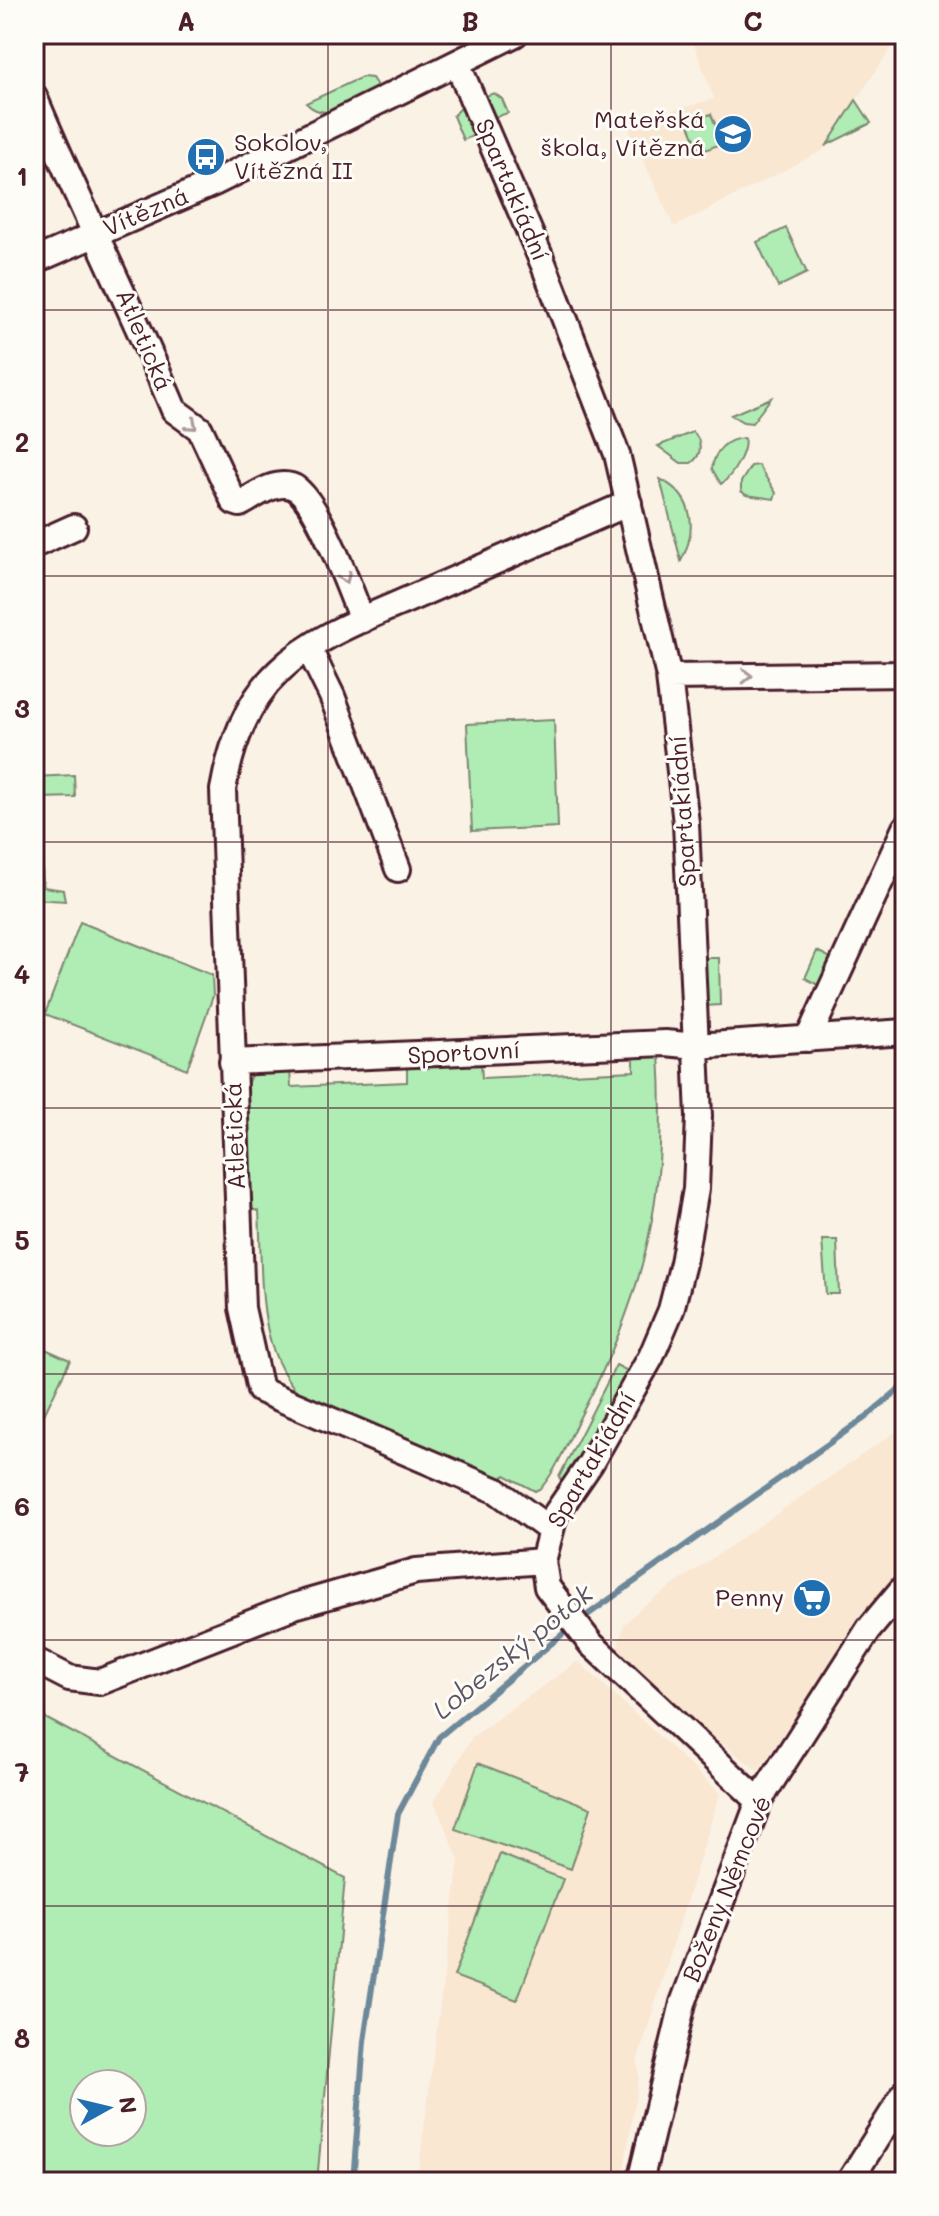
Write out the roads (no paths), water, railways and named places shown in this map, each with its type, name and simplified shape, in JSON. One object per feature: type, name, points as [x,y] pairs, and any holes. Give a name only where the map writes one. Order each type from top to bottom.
[{"type":"street","name":"Vítězná","points":[[34,261],[214,183],[515,34]]},
{"type":"street","name":"Spartakiádní","points":[[457,63],[543,263],[617,454],[669,677],[686,823],[699,1116],[696,1189],[671,1310],[651,1357],[549,1529],[543,1561],[547,1587],[591,1644],[759,1801]]},
{"type":"street","points":[[34,96],[72,189],[97,232]]},
{"type":"street","name":"Atletická","points":[[97,232],[174,410],[200,429],[234,502],[240,504],[275,485],[297,488],[306,496],[344,574],[362,620]]},
{"type":"street","name":"Atletická","points":[[549,1529],[497,1491],[260,1390],[242,1308],[223,832],[227,768],[233,746],[257,696],[280,670],[309,649],[362,620],[629,503]]},
{"type":"street","points":[[34,545],[74,527]]},
{"type":"street","points":[[309,649],[332,696],[398,869]]},
{"type":"street","points":[[669,677],[905,674]]},
{"type":"street","points":[[808,1039],[905,828]]},
{"type":"street","name":"Sportovní","points":[[232,1062],[665,1043],[696,1046],[905,1032]]},
{"type":"street","points":[[34,1660],[69,1678],[100,1682],[294,1606],[416,1571],[543,1561]]},
{"type":"street","name":"Boženy Němcové","points":[[640,2182],[683,2003],[759,1801],[869,1629],[905,1586]]},
{"type":"street","points":[[849,2182],[905,2093]]},
{"type":"waterway","name":"Lobezský potok","points":[[579,1621],[866,1417],[905,1384]]},
{"type":"waterway","name":"Lobezský potok","points":[[353,2182],[364,2041],[398,1814],[439,1737],[570,1628]]},
{"type":"place","name":"Mateřská škola, Vítězná","points":[[733,134]]},
{"type":"place","name":"Sokolov, Vítězná II","points":[[206,157]]},
{"type":"place","name":"Penny","points":[[812,1598]]}]
